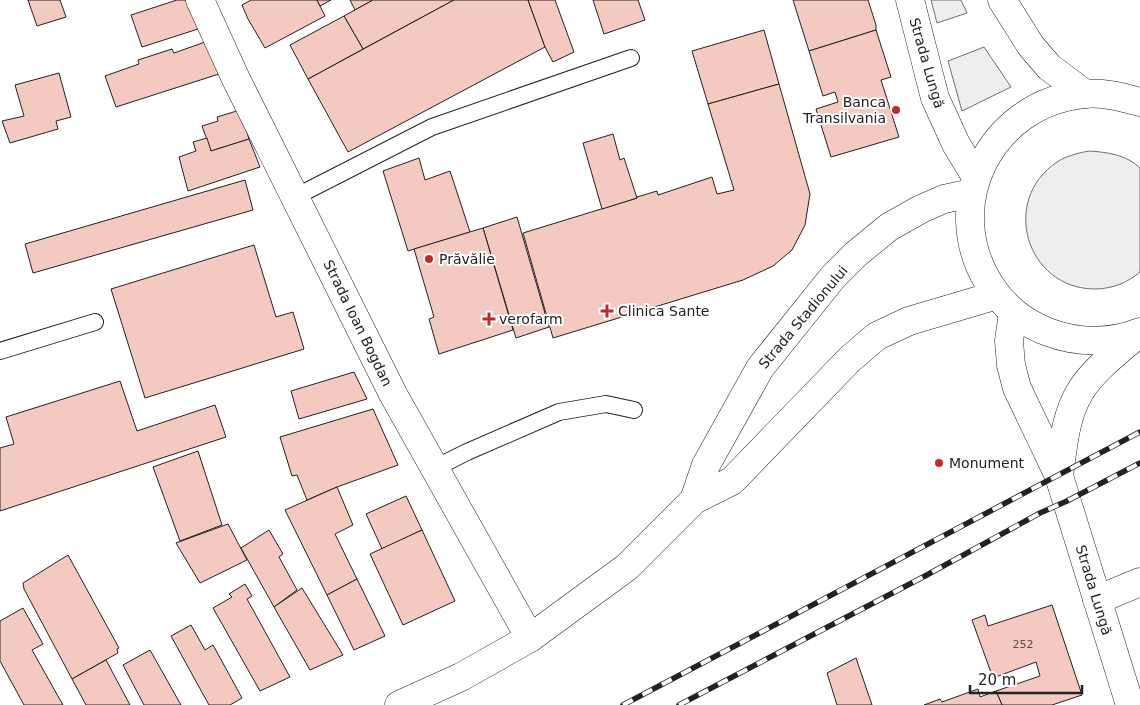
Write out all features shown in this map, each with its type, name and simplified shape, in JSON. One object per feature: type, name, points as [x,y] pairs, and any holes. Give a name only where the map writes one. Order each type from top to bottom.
[{"type":"main road","name":"Strada Ioan Bogdan","points":[[200,0],[236,79],[393,394],[530,638]]},
{"type":"main road","name":"Strada Lungă","points":[[910,0],[935,98],[974,185]]},
{"type":"main road","points":[[1002,0],[1031,46],[1049,67],[1085,94]]},
{"type":"main road","points":[[1112,94],[1140,85]]},
{"type":"main road","points":[[1139,333],[1113,340],[1086,341],[1060,337],[1036,327],[1005,304],[982,272],[973,247],[969,220],[974,185],[989,150],[1007,128],[1030,111],[1056,99],[1085,94],[1112,94],[1140,102]]},
{"type":"main road","name":"Strada Stadionului","points":[[694,500],[706,465],[760,368],[834,277],[856,254],[890,227],[921,209],[974,185]]},
{"type":"main road","name":"Strada Lungă","points":[[1005,304],[1011,365],[1017,388],[1059,476],[1130,705]]},
{"type":"main road","name":"Strada Stadionului","points":[[400,705],[461,677],[530,638],[627,567],[694,500],[732,481],[850,359],[877,336],[909,321],[1005,304]]},
{"type":"main road","name":"Strada Lungă","points":[[1059,476],[1065,432],[1071,411],[1081,390],[1098,370],[1139,333]]},
{"type":"main road","points":[[1097,600],[1140,582]]},
{"type":"lane","points":[[295,197],[432,126],[631,58]]},
{"type":"lane","points":[[0,351],[95,322]]},
{"type":"lane","points":[[435,468],[558,412],[606,404],[634,410]]},
{"type":"shaded area","points":[[931,0],[961,0],[967,13],[937,23]]},
{"type":"shaded area","points":[[984,47],[1011,87],[962,111],[948,61]]},
{"type":"shaded area","points":[[1089,151],[1110,153],[1123,157],[1140,168],[1140,272],[1119,285],[1101,289],[1071,285],[1052,274],[1037,258],[1029,239],[1026,219],[1029,198],[1039,178],[1057,162],[1072,155]]},
{"type":"building","points":[[28,0],[60,0],[66,17],[37,26]]},
{"type":"building","points":[[177,0],[188,0],[198,29],[142,47],[131,15]]},
{"type":"building","points":[[251,0],[317,0],[325,16],[265,48],[242,5]]},
{"type":"building","points":[[317,0],[331,0],[320,6]]},
{"type":"building","points":[[350,0],[373,0],[355,10]]},
{"type":"building","points":[[373,0],[454,0],[363,49],[344,16]]},
{"type":"building","points":[[454,0],[528,0],[545,47],[348,152],[308,79]]},
{"type":"building","points":[[528,0],[555,0],[574,52],[553,62],[545,47]]},
{"type":"building","points":[[593,0],[638,0],[645,20],[604,34]]},
{"type":"building","points":[[793,0],[868,0],[876,30],[809,51]]},
{"type":"building","points":[[344,16],[363,49],[308,79],[290,45]]},
{"type":"building","points":[[764,30],[779,84],[708,104],[692,51]]},
{"type":"building","points":[[876,30],[891,77],[881,80],[899,137],[831,157],[816,109],[838,102],[835,92],[823,96],[809,51]]},
{"type":"building","points":[[205,42],[219,74],[116,107],[105,76],[139,64],[138,60],[172,49],[174,53]]},
{"type":"building","points":[[59,73],[71,117],[56,121],[58,129],[10,143],[2,121],[24,116],[15,85]]},
{"type":"building","points":[[779,84],[810,194],[805,225],[792,250],[773,266],[743,280],[553,338],[523,233],[657,191],[658,195],[712,177],[717,194],[734,190],[708,104]]},
{"type":"building","points":[[240,110],[249,139],[211,151],[202,126],[218,121],[217,117]]},
{"type":"building","points":[[613,134],[620,160],[624,158],[637,198],[602,209],[583,143]]},
{"type":"building","points":[[207,138],[211,151],[249,139],[260,167],[188,191],[179,157],[196,151],[193,142]]},
{"type":"building","points":[[419,158],[425,180],[450,171],[470,232],[408,251],[383,171]]},
{"type":"building","points":[[245,180],[253,210],[33,273],[25,244]]},
{"type":"building","points":[[517,217],[549,327],[516,338],[483,228]]},
{"type":"building","points":[[483,228],[513,330],[439,354],[429,319],[434,317],[414,249]]},
{"type":"building","points":[[254,245],[276,317],[293,312],[304,349],[145,398],[111,289]]},
{"type":"building","points":[[354,372],[367,399],[299,419],[291,391]]},
{"type":"building","points":[[120,381],[137,431],[215,405],[226,437],[0,511],[0,448],[14,444],[6,417]]},
{"type":"building","points":[[373,409],[398,465],[307,500],[297,475],[292,476],[280,437]]},
{"type":"building","points":[[198,451],[222,525],[180,541],[153,467]]},
{"type":"building","points":[[337,487],[353,525],[335,534],[357,579],[327,595],[285,510]]},
{"type":"building","points":[[406,496],[422,530],[382,549],[366,514]]},
{"type":"building","points":[[228,524],[247,560],[200,583],[176,543]]},
{"type":"building","points":[[269,530],[283,554],[279,557],[297,590],[274,607],[241,548]]},
{"type":"building","points":[[422,530],[455,601],[403,625],[370,554]]},
{"type":"building","points":[[68,555],[119,648],[117,649],[118,653],[72,679],[24,589],[23,583]]},
{"type":"building","points":[[357,579],[385,636],[354,650],[327,595]]},
{"type":"building","points":[[245,584],[252,596],[247,599],[290,677],[260,691],[213,608],[232,597],[229,594]]},
{"type":"building","points":[[302,588],[343,655],[310,670],[274,607]]},
{"type":"building","points":[[1052,605],[1082,695],[1052,705],[1002,705],[996,691],[1040,676],[1036,662],[993,678],[972,620],[985,615],[988,626]]},
{"type":"building","points":[[23,608],[43,644],[32,650],[63,705],[24,705],[0,661],[0,621]]},
{"type":"building","points":[[191,625],[205,650],[213,645],[242,698],[230,705],[209,705],[171,636]]},
{"type":"building","points":[[150,650],[181,705],[144,705],[123,665]]},
{"type":"building","points":[[856,658],[872,705],[837,705],[827,673]]},
{"type":"building","points":[[106,660],[130,705],[86,705],[72,679]]},
{"type":"building","points":[[978,689],[980,697],[996,691],[1002,705],[924,705],[940,699],[942,702]]},
{"type":"railway","points":[[623,705],[1140,432]]},
{"type":"railway","points":[[679,705],[925,576],[1040,513],[1140,463]]},
{"type":"place","name":"Banca Transilvania","points":[[896,110]]},
{"type":"place","name":"Prăvălie","points":[[429,259]]},
{"type":"place","name":"Clinica Sante","points":[[607,311]]},
{"type":"place","name":"verofarm","points":[[489,319]]},
{"type":"place","name":"Monument","points":[[939,463]]}]
